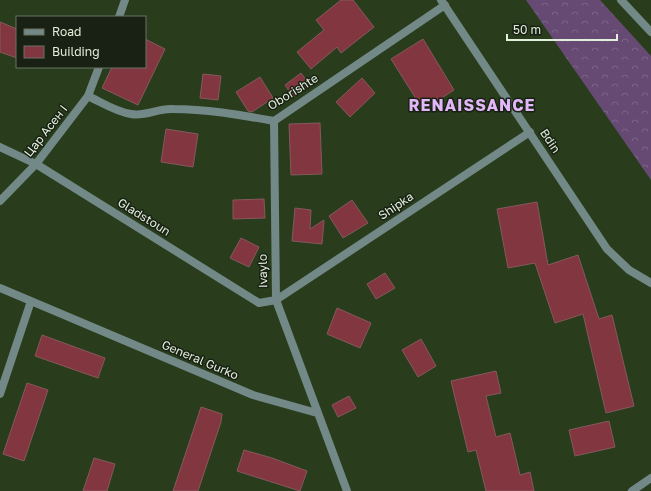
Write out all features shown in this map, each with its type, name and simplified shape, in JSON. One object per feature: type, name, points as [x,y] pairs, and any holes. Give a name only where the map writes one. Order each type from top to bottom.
[{"type":"street","points":[[119,16],[125,0]]},
{"type":"street","points":[[621,0],[651,32]]},
{"type":"street","name":"Oborishte","points":[[88,96],[129,114],[144,116],[157,110],[187,109],[224,112],[274,121],[443,2]]},
{"type":"street","name":"Bdin","points":[[443,2],[607,249],[629,270],[651,282]]},
{"type":"street","name":"Цар Асен I","points":[[0,201],[36,164],[88,96],[99,68]]},
{"type":"street","name":"Ivaylo","points":[[274,121],[276,300],[317,413]]},
{"type":"street","name":"Shipka","points":[[276,300],[530,132]]},
{"type":"street","name":"Gladstoun","points":[[0,147],[36,164],[259,303],[276,300]]},
{"type":"street","name":"General Gurko","points":[[0,288],[253,395],[317,413]]},
{"type":"street","points":[[0,394],[31,301]]},
{"type":"street","points":[[317,413],[347,491]]},
{"type":"street","points":[[632,491],[651,478]]},
{"type":"green space","points":[[526,0],[600,0],[651,56],[651,180]]},
{"type":"building","points":[[341,0],[353,0],[374,27],[341,53],[337,47],[311,69],[297,52],[324,30],[316,20]]},
{"type":"building","points":[[0,22],[16,29],[16,58],[0,52]]},
{"type":"building","points":[[423,39],[454,90],[423,110],[391,59]]},
{"type":"building","points":[[146,40],[165,49],[138,105],[102,88],[112,68],[146,68]]},
{"type":"building","points":[[301,73],[310,85],[293,97],[285,85]]},
{"type":"building","points":[[203,74],[221,76],[218,100],[200,98]]},
{"type":"building","points":[[260,77],[273,98],[252,112],[248,111],[236,92]]},
{"type":"building","points":[[362,78],[375,93],[350,117],[336,102]]},
{"type":"building","points":[[320,123],[322,174],[291,175],[289,124]]},
{"type":"building","points":[[166,129],[198,134],[193,167],[161,162]]},
{"type":"building","points":[[264,199],[265,218],[233,219],[233,200]]},
{"type":"building","points":[[352,200],[368,223],[343,238],[329,216]]},
{"type":"building","points":[[537,202],[548,265],[578,255],[599,319],[612,315],[634,406],[606,413],[583,314],[555,323],[535,263],[508,268],[497,209]]},
{"type":"building","points":[[295,208],[311,210],[310,229],[324,220],[322,244],[292,241]]},
{"type":"building","points":[[241,238],[259,247],[249,267],[230,258]]},
{"type":"building","points":[[385,273],[395,288],[376,299],[367,284]]},
{"type":"building","points":[[337,308],[371,323],[360,348],[327,334]]},
{"type":"building","points":[[42,335],[105,358],[98,378],[35,356]]},
{"type":"building","points":[[421,339],[436,366],[418,377],[402,350]]},
{"type":"building","points":[[496,371],[501,393],[486,396],[496,437],[510,433],[520,475],[530,472],[534,491],[486,491],[476,450],[468,452],[451,381]]},
{"type":"building","points":[[27,383],[48,390],[24,461],[3,454]]},
{"type":"building","points":[[349,396],[356,408],[338,417],[332,405]]},
{"type":"building","points":[[201,407],[222,414],[221,422],[198,491],[173,491]]},
{"type":"building","points":[[609,421],[615,447],[575,456],[569,430]]},
{"type":"building","points":[[244,450],[272,458],[307,471],[300,491],[237,471]]},
{"type":"building","points":[[94,458],[115,464],[107,491],[83,491]]},
{"type":"district","name":"RENAISSANCE","points":[[472,105]]}]
